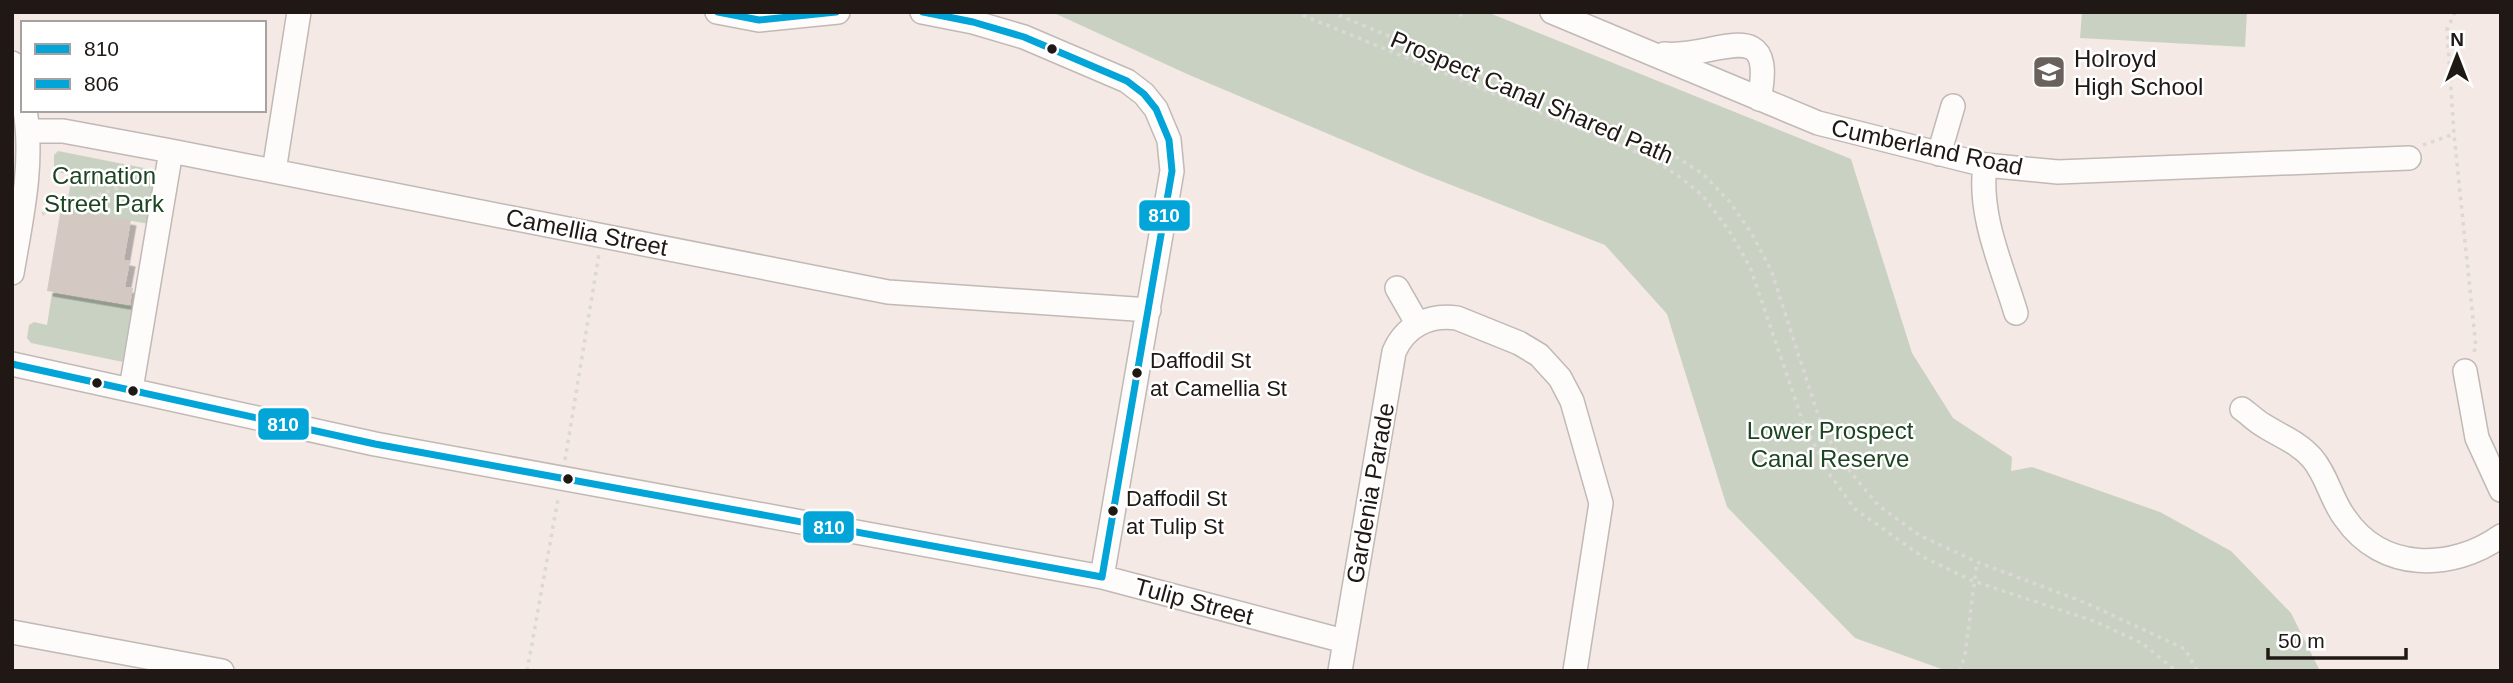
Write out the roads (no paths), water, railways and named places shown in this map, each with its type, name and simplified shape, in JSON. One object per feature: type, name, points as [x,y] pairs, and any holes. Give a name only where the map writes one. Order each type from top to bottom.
[{"type":"street","points":[[274,172],[299,12]]},
{"type":"street","points":[[716,12],[760,20],[838,12]]},
{"type":"street","points":[[922,12],[986,25],[1046,44],[1127,81],[1144,94],[1156,109],[1166,130],[1172,160],[1149,310],[1102,577]]},
{"type":"street","name":"Cumberland Road","points":[[1552,12],[1828,126],[1985,165],[2058,172],[2409,158]]},
{"type":"street","points":[[1647,52],[1678,56],[1733,44],[1752,47],[1763,62],[1765,74],[1759,99]]},
{"type":"street","points":[[12,63],[21,94]]},
{"type":"street","points":[[1939,154],[1953,106]]},
{"type":"street","points":[[12,273],[21,222],[28,148],[26,121]]},
{"type":"street","name":"Camellia Street","points":[[26,121],[170,161],[274,172],[888,292],[1149,310]]},
{"type":"street","points":[[131,390],[170,161]]},
{"type":"street","points":[[1985,165],[1985,209],[2016,313]]},
{"type":"street","points":[[1397,288],[1417,323],[1436,317],[1457,318],[1519,342],[1554,369],[1572,401],[1601,503],[1575,671]]},
{"type":"street","name":"Gardenia Parade","points":[[1339,671],[1394,352],[1405,334],[1417,323]]},
{"type":"street","name":"Tulip Street","points":[[12,364],[374,444],[1102,577],[1344,641]]},
{"type":"street","points":[[2465,371],[2477,438],[2501,490]]},
{"type":"street","points":[[2242,409],[2262,425],[2288,438],[2306,452],[2320,470],[2339,510],[2349,524],[2370,544],[2389,554],[2415,561],[2440,561],[2463,556],[2501,536]]},
{"type":"street","points":[[12,632],[222,671]]},
{"type":"place","name":"Holroyd High School","points":[[2049,72]]},
{"type":"place","name":"Daffodil St at Camellia St","points":[[1137,373]]},
{"type":"place","name":"Daffodil St at Tulip St","points":[[1113,511]]},
{"type":"park label","name":"Carnation Street Park","points":[[104,189]]},
{"type":"park label","name":"Lower Prospect Canal Reserve","points":[[1830,444]]}]
